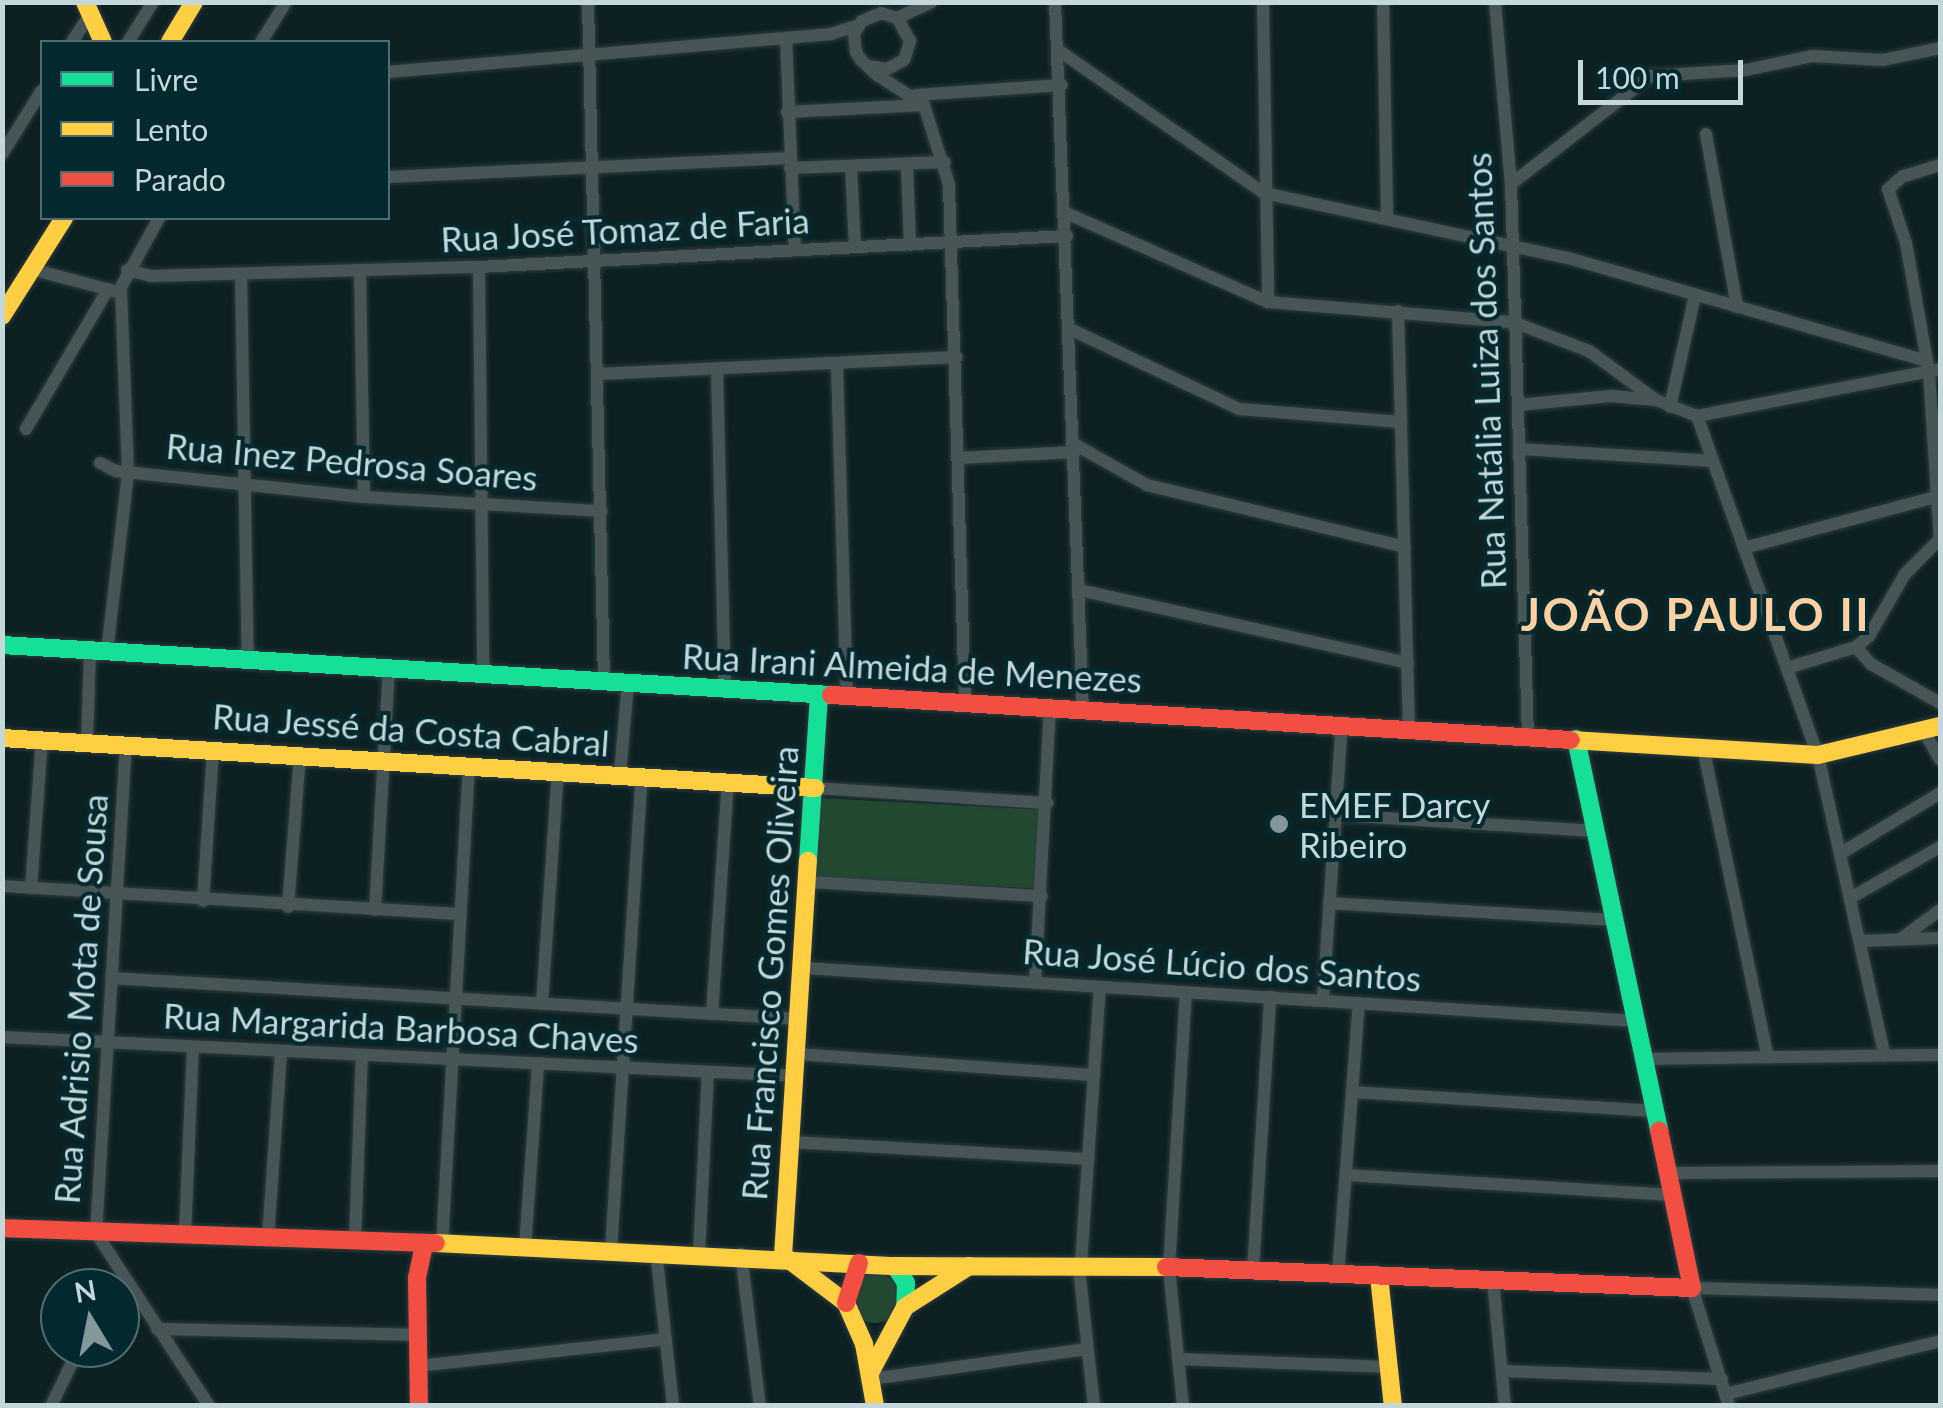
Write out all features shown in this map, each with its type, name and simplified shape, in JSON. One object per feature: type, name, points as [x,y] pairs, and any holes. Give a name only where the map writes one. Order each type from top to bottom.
[{"type":"street","points":[[129,40],[153,2]]},
{"type":"street","points":[[171,40],[194,2]]},
{"type":"street","points":[[262,40],[286,2]]},
{"type":"street","points":[[588,2],[595,168],[604,682]]},
{"type":"street","points":[[856,52],[862,22],[872,2]]},
{"type":"street","points":[[390,72],[831,34],[890,12],[932,2]]},
{"type":"street","points":[[1263,2],[1268,302]]},
{"type":"street","points":[[1382,2],[1387,218]]},
{"type":"street","name":"Rua Natália Luiza dos Santos","points":[[1495,2],[1511,184],[1528,738]]},
{"type":"street","points":[[1056,5],[1072,330],[1083,710]]},
{"type":"street","points":[[73,40],[88,8]]},
{"type":"street","points":[[88,8],[103,40]]},
{"type":"street","points":[[890,12],[910,41],[904,60],[945,162],[954,242],[965,703]]},
{"type":"street","points":[[831,34],[868,66],[916,96]]},
{"type":"street","points":[[786,38],[795,250]]},
{"type":"street","points":[[1511,184],[1650,76],[1833,55],[1883,60],[1940,48]]},
{"type":"street","points":[[1061,52],[1264,193],[1512,245],[1695,294],[1932,367]]},
{"type":"street","points":[[868,66],[887,69],[904,60]]},
{"type":"street","points":[[787,112],[916,96],[1062,85]]},
{"type":"street","points":[[2,154],[40,93]]},
{"type":"street","points":[[1706,134],[1737,307]]},
{"type":"street","points":[[390,177],[595,168],[945,162]]},
{"type":"street","points":[[906,164],[910,245]]},
{"type":"street","points":[[852,166],[856,248]]},
{"type":"street","points":[[1787,668],[1856,647],[1880,622],[1905,574],[1940,541],[1932,367],[1906,243],[1888,189],[1903,176],[1940,166]]},
{"type":"street","points":[[1066,213],[1268,302],[1514,322],[1588,351],[1656,400],[1697,416],[1932,367]]},
{"type":"street","points":[[2,316],[63,220]]},
{"type":"street","points":[[26,429],[158,220]]},
{"type":"street","name":"Rua José Tomaz de Faria","points":[[127,270],[241,274],[479,268],[1067,236]]},
{"type":"street","points":[[479,268],[484,504],[482,674]]},
{"type":"street","points":[[31,269],[114,291]]},
{"type":"street","points":[[360,270],[364,497]]},
{"type":"street","points":[[241,274],[249,484],[248,659]]},
{"type":"street","points":[[86,742],[128,472],[114,291]]},
{"type":"street","points":[[1670,407],[1695,294]]},
{"type":"street","points":[[1398,311],[1410,728]]},
{"type":"street","points":[[1072,330],[1240,409],[1401,422]]},
{"type":"street","points":[[599,374],[957,357]]},
{"type":"street","points":[[837,365],[848,696]]},
{"type":"street","points":[[717,370],[725,688]]},
{"type":"street","points":[[1518,405],[1611,396],[1656,400]]},
{"type":"street","points":[[1697,416],[1818,755],[1843,852],[1884,1056]]},
{"type":"street","points":[[958,458],[1074,448],[1147,486],[1405,547]]},
{"type":"street","points":[[1520,449],[1713,460]]},
{"type":"street","name":"Rua Inez Pedrosa Soares","points":[[100,463],[128,472],[364,497],[602,511]]},
{"type":"street","points":[[1744,548],[1936,497]]},
{"type":"street","points":[[1080,590],[1408,664]]},
{"type":"street","name":"Rua Irani Almeida de Menezes","points":[[2,645],[1342,723],[1818,755],[1932,728]]},
{"type":"street","points":[[1856,647],[1871,664],[1940,703]]},
{"type":"street","points":[[375,910],[389,667]]},
{"type":"street","points":[[620,774],[628,683]]},
{"type":"street","name":"Rua Francisco Gomes Oliveira","points":[[783,1256],[810,882],[819,694]]},
{"type":"street","points":[[1035,982],[1048,803],[1050,708]]},
{"type":"street","points":[[1323,999],[1342,723]]},
{"type":"street","points":[[1932,728],[1940,759]]},
{"type":"street","name":"Rua Jessé da Costa Cabral","points":[[2,738],[815,788]]},
{"type":"street","points":[[31,888],[42,739]]},
{"type":"street","points":[[1576,740],[1692,1288],[1726,1393]]},
{"type":"street","name":"Rua Adrisio Mota de Sousa","points":[[112,1268],[96,1233],[126,743]]},
{"type":"street","points":[[1704,748],[1768,1056]]},
{"type":"street","points":[[203,902],[213,749]]},
{"type":"street","points":[[288,907],[300,754]]},
{"type":"street","points":[[419,1406],[417,1335],[433,1245],[452,1060],[469,764]]},
{"type":"street","points":[[542,1004],[558,770]]},
{"type":"street","points":[[611,1250],[642,776]]},
{"type":"street","points":[[712,1014],[728,780]]},
{"type":"street","points":[[815,788],[1048,803]]},
{"type":"street","points":[[1843,852],[1940,792]]},
{"type":"street","points":[[1336,815],[1596,831]]},
{"type":"street","points":[[1852,897],[1940,846]]},
{"type":"street","points":[[810,882],[1042,896]]},
{"type":"street","points":[[2,886],[116,892],[203,902],[460,914]]},
{"type":"street","points":[[1330,904],[1615,920]]},
{"type":"street","points":[[1900,940],[1940,910]]},
{"type":"street","points":[[1862,941],[1940,938]]},
{"type":"street","name":"Rua José Lúcio dos Santos","points":[[804,968],[1636,1021]]},
{"type":"street","name":"Rua Margarida Barbosa Chaves","points":[[111,978],[800,1019]]},
{"type":"street","points":[[1094,1406],[1083,1264],[1100,988]]},
{"type":"street","points":[[1183,1406],[1169,1268],[1186,993]]},
{"type":"street","points":[[1254,1271],[1270,997]]},
{"type":"street","points":[[1338,1274],[1358,1002]]},
{"type":"street","name":"Rua Margarida Barbosa Chaves","points":[[2,1036],[797,1076]]},
{"type":"street","points":[[185,1234],[193,1048]]},
{"type":"street","points":[[268,1238],[280,1052]]},
{"type":"street","points":[[798,1054],[1094,1074]]},
{"type":"street","points":[[1644,1060],[1940,1055]]},
{"type":"street","points":[[355,1242],[362,1056]]},
{"type":"street","points":[[525,1247],[538,1064]]},
{"type":"street","points":[[698,1254],[708,1072]]},
{"type":"street","points":[[1352,1092],[1656,1111]]},
{"type":"street","points":[[793,1142],[1089,1159]]},
{"type":"street","points":[[1668,1173],[1940,1171]]},
{"type":"street","points":[[1346,1175],[1672,1194]]},
{"type":"street","points":[[2,1228],[741,1254],[896,1266],[976,1262],[1083,1264],[1940,1295]]},
{"type":"street","points":[[656,1251],[673,1406]]},
{"type":"street","points":[[741,1254],[760,1406]]},
{"type":"street","points":[[783,1256],[850,1312],[894,1324]]},
{"type":"street","points":[[871,1375],[905,1307],[976,1262]]},
{"type":"street","points":[[859,1264],[850,1312],[871,1375],[875,1406]]},
{"type":"street","points":[[896,1266],[906,1283],[905,1307]]},
{"type":"street","points":[[1379,1276],[1393,1406]]},
{"type":"street","points":[[1493,1280],[1506,1406]]},
{"type":"street","name":"Rua Adrisio Mota de Sousa","points":[[140,1309],[210,1406]]},
{"type":"street","points":[[157,1329],[417,1335]]},
{"type":"street","points":[[418,1366],[666,1338]]},
{"type":"street","points":[[1502,1371],[1726,1393],[1940,1341]]},
{"type":"street","points":[[871,1375],[1087,1349]]},
{"type":"street","points":[[1178,1358],[1390,1367]]},
{"type":"street","points":[[51,1406],[69,1368]]},
{"type":"green space","points":[[820,798],[1040,810],[1036,888],[816,877]]},
{"type":"green space","points":[[875,1273],[893,1280],[900,1298],[893,1316],[875,1323],[857,1316],[850,1298],[857,1280]]},
{"type":"traffic: fast","points":[[2,645],[831,695]]},
{"type":"traffic: fast","points":[[808,861],[819,694]]},
{"type":"traffic: fast","points":[[1576,739],[1659,1130]]},
{"type":"traffic: fast","points":[[895,1266],[906,1283],[905,1307]]},
{"type":"traffic: slow","points":[[85,2],[102,40]]},
{"type":"traffic: slow","points":[[171,40],[194,2]]},
{"type":"traffic: slow","points":[[2,316],[63,220]]},
{"type":"traffic: slow","points":[[1571,740],[1818,755],[1940,726]]},
{"type":"traffic: slow","points":[[2,738],[815,788]]},
{"type":"traffic: slow","points":[[783,1256],[808,861]]},
{"type":"traffic: slow","points":[[436,1243],[895,1266],[1166,1267]]},
{"type":"traffic: slow","points":[[788,1259],[846,1303],[864,1344],[875,1406]]},
{"type":"traffic: slow","points":[[871,1371],[905,1307],[969,1266]]},
{"type":"traffic: slow","points":[[1379,1276],[1393,1406]]},
{"type":"traffic: jam","points":[[831,695],[1571,740]]},
{"type":"traffic: jam","points":[[1166,1267],[1692,1288],[1659,1130]]},
{"type":"traffic: jam","points":[[2,1228],[436,1243]]},
{"type":"traffic: jam","points":[[419,1406],[417,1278],[424,1245]]},
{"type":"traffic: jam","points":[[846,1303],[859,1263]]},
{"type":"place","name":"EMEF Darcy Ribeiro","points":[[1279,824]]},
{"type":"district","name":"JOÃO PAULO II","points":[[1696,615]]}]
